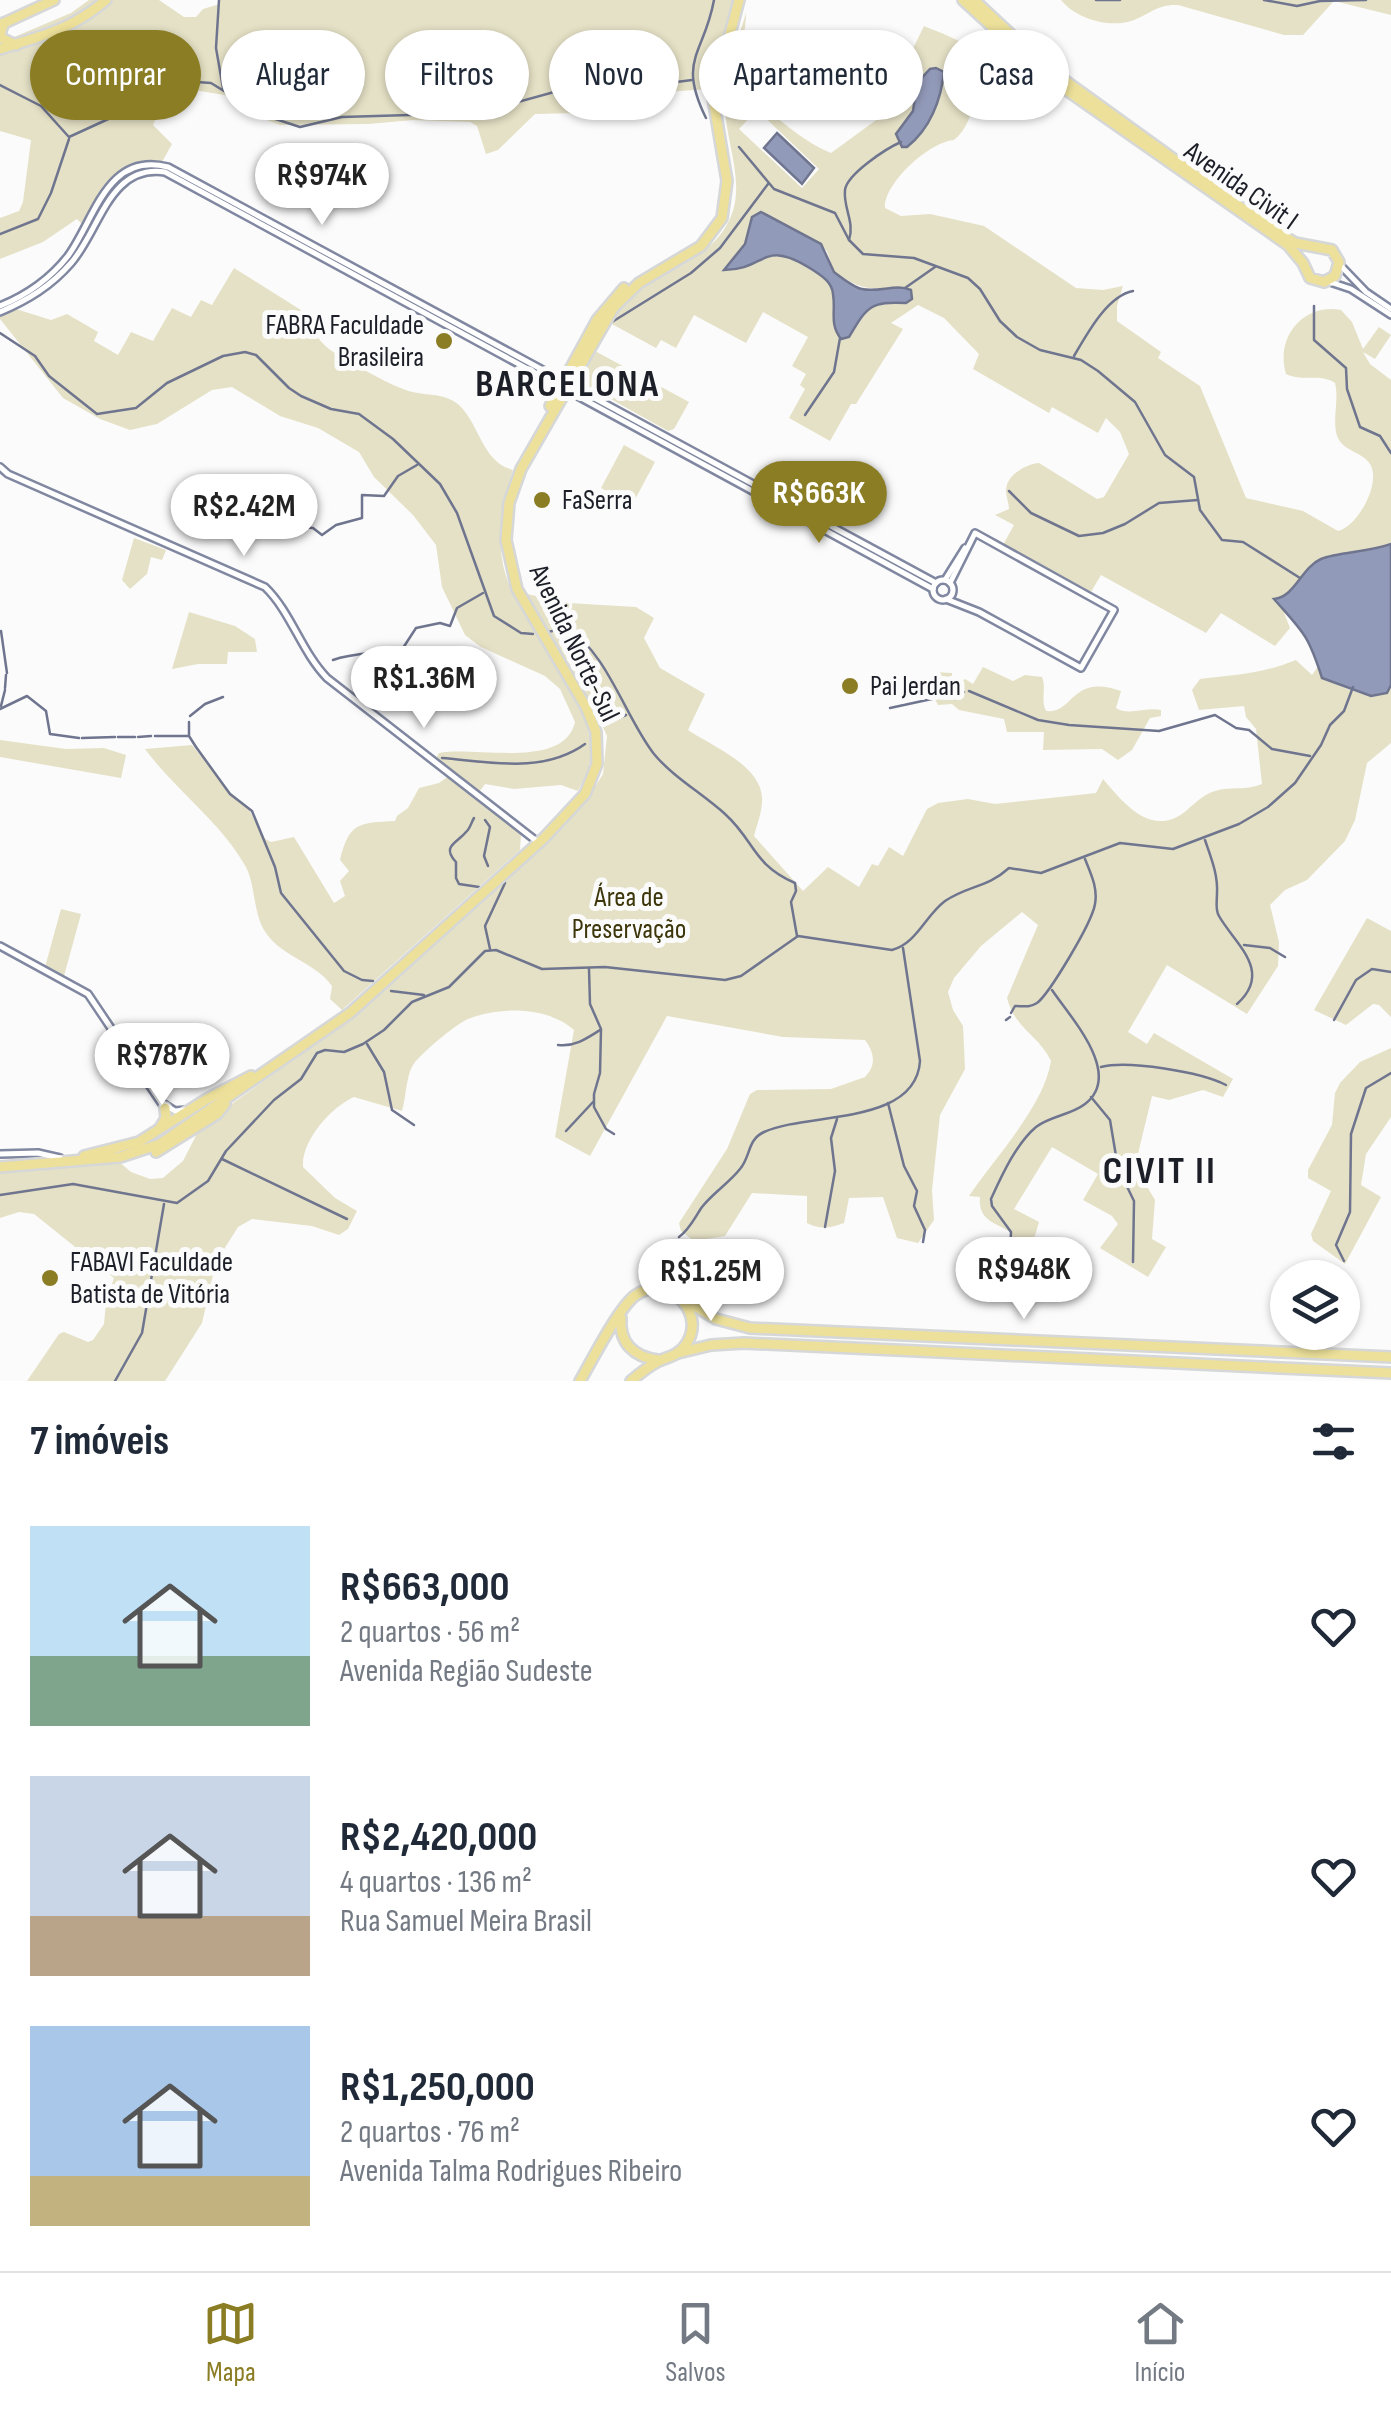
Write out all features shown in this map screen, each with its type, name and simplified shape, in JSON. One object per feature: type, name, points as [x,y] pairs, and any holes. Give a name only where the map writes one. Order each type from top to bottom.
[{"type":"main road","points":[[16,44],[3,40],[2,24],[54,0]]},
{"type":"main road","points":[[0,50],[51,35],[87,16],[106,0]]},
{"type":"main road","name":"Avenida Norte-Sul","points":[[155,1144],[345,1012],[582,800],[598,758],[592,719],[520,596],[506,540],[509,503],[516,478],[566,384],[610,314],[644,279],[700,246],[722,218],[727,181],[713,98],[737,0]]},
{"type":"main road","name":"Avenida Civit I","points":[[963,0],[1045,75],[1288,245],[1303,262]]},
{"type":"main road","name":"Avenida Civit I","points":[[974,0],[1023,48],[1070,84],[1288,240],[1316,246]]},
{"type":"main road","points":[[1316,246],[1332,250],[1339,264],[1336,274],[1327,281],[1310,278],[1303,262],[1307,252],[1316,246]]},
{"type":"main road","name":"Avenida Norte-Sul","points":[[208,1104],[243,1087],[350,1013],[533,840]]},
{"type":"main road","points":[[0,1165],[127,1160],[209,1118],[243,1087]]},
{"type":"main road","points":[[155,1144],[164,1123],[163,1104]]},
{"type":"main road","points":[[0,1165],[155,1144],[168,1126],[208,1104],[217,1110],[209,1118]]},
{"type":"main road","points":[[580,1381],[627,1302],[642,1291],[660,1289],[716,1320],[742,1327],[1391,1358]]},
{"type":"main road","points":[[678,1296],[688,1308],[692,1324],[688,1340],[678,1353]]},
{"type":"main road","points":[[621,1315],[620,1329],[631,1350],[659,1360]]},
{"type":"main road","points":[[1082,1345],[1114,1339]]},
{"type":"main road","points":[[631,1381],[659,1360],[678,1353],[744,1343],[1391,1373]]},
{"type":"main road","points":[[1134,1369],[1158,1363]]},
{"type":"street","points":[[0,309],[32,290],[59,266],[106,188],[120,174],[143,165],[161,165],[935,586],[948,582]]},
{"type":"street","points":[[1339,264],[1391,312]]},
{"type":"street","points":[[1327,281],[1351,289],[1391,312]]},
{"type":"street","points":[[0,467],[8,474],[265,587],[309,658],[327,678],[533,840]]},
{"type":"street","points":[[935,586],[936,597],[949,597],[1082,668],[1114,610],[974,533],[948,582],[949,597]]},
{"type":"street","points":[[0,946],[88,994],[163,1104],[169,1116],[168,1126]]},
{"type":"street","points":[[163,1104],[178,1112],[208,1104]]},
{"type":"street","points":[[0,1154],[38,1153],[60,1158]]},
{"type":"green space","points":[[89,0],[159,0],[184,17],[196,17],[203,9],[220,4],[220,0],[733,0],[725,30],[699,30],[699,90],[679,91],[679,30],[549,30],[549,114],[535,114],[529,120],[529,30],[385,30],[385,120],[413,120],[369,124],[280,125],[267,120],[365,120],[365,30],[221,30],[221,94],[201,91],[201,30],[31,30],[71,13]]},
{"type":"green space","points":[[1061,0],[1391,0],[1391,15],[1334,1],[1303,35],[1284,35],[1178,5],[1160,7],[1125,23],[1105,23],[1085,17]]},
{"type":"green space","points":[[924,26],[943,34],[943,120],[968,120],[954,140],[933,148],[910,165],[892,187],[885,208],[901,216],[930,214],[984,226],[1076,288],[1103,290],[1123,286],[1117,321],[1161,352],[1158,358],[1200,386],[1246,498],[1303,511],[1338,531],[1353,522],[1366,503],[1373,472],[1370,464],[1338,439],[1335,383],[1286,374],[1285,348],[1295,326],[1327,309],[1341,310],[1352,322],[1363,349],[1379,327],[1391,335],[1375,359],[1363,352],[1370,364],[1391,380],[1391,544],[1313,564],[1279,600],[1290,628],[1275,646],[1221,613],[1206,633],[1101,575],[1091,592],[1003,545],[1014,525],[995,515],[1009,509],[1007,485],[1018,471],[1039,463],[1097,499],[1104,497],[1129,454],[1120,432],[1106,418],[1098,433],[1052,407],[1049,413],[973,369],[979,354],[944,318],[918,305],[891,323],[903,329],[830,441],[789,418],[805,389],[800,385],[806,374],[792,366],[808,337],[763,312],[746,343],[694,315],[676,348],[661,340],[656,348],[610,323],[636,294],[698,255],[723,231],[732,215],[736,182],[726,120],[748,120],[739,129],[802,188],[819,169],[768,120],[781,120],[831,153],[876,120],[906,120],[896,134],[919,137],[941,94],[936,68],[923,77],[922,30]],"holes":[[[766,214],[819,243],[827,251],[834,272],[868,288],[905,287],[911,300],[872,305],[849,337],[839,337],[832,287],[802,265],[772,256],[726,271],[724,268],[745,244],[750,221]]]},
{"type":"green space","points":[[30,30],[30,120],[155,120],[153,125],[172,144],[162,162],[134,167],[113,180],[83,225],[77,219],[43,242],[0,259],[0,218],[19,211],[23,202],[31,140],[0,131],[0,43]]},
{"type":"green space","points":[[413,120],[529,120],[498,150],[486,154],[477,126],[470,122]]},
{"type":"green space","points":[[234,268],[312,317],[318,338],[335,353],[398,387],[446,398],[459,405],[494,459],[513,470],[501,523],[506,576],[527,619],[571,690],[589,735],[591,755],[578,791],[561,785],[514,789],[485,784],[477,795],[521,834],[520,850],[342,1010],[330,999],[332,986],[325,978],[266,933],[249,875],[235,850],[145,749],[192,745],[231,793],[247,806],[265,839],[271,842],[294,837],[334,903],[345,896],[340,881],[349,871],[340,860],[347,838],[364,824],[395,821],[419,788],[439,783],[450,775],[436,758],[439,753],[537,751],[568,737],[575,722],[560,689],[545,676],[481,647],[465,635],[442,587],[436,545],[413,515],[374,477],[359,452],[318,428],[280,416],[232,387],[212,390],[157,424],[130,430],[100,419],[63,398],[0,319],[0,315],[16,309],[51,320],[67,314],[98,332],[94,341],[118,355],[131,332],[153,341],[172,308],[191,317],[201,300],[212,305]]},
{"type":"green space","points":[[595,351],[689,402],[674,429],[668,431],[584,384],[582,374]]},
{"type":"green space","points":[[624,445],[655,462],[632,505],[601,488]]},
{"type":"green space","points":[[134,538],[166,550],[162,560],[151,557],[147,574],[130,589],[122,580]]},
{"type":"green space","name":"Área de Preservação","points":[[527,594],[568,603],[636,607],[654,618],[644,638],[660,668],[705,694],[688,730],[753,775],[762,797],[754,836],[803,891],[828,867],[859,887],[872,864],[878,866],[889,847],[903,856],[927,809],[938,803],[968,799],[995,804],[1096,793],[1103,779],[1138,813],[1159,821],[1182,814],[1215,791],[1262,784],[1256,729],[1246,717],[1244,706],[1199,710],[1192,690],[1200,679],[1260,671],[1296,660],[1312,675],[1319,665],[1323,678],[1359,693],[1378,694],[1391,685],[1391,743],[1367,763],[1355,820],[1345,841],[1307,880],[1285,890],[1270,905],[1279,942],[1278,966],[1247,1014],[1167,965],[1128,1032],[1147,1044],[1154,1033],[1233,1079],[1223,1097],[1203,1090],[1169,1100],[1152,1096],[1135,1166],[1155,1200],[1152,1239],[1166,1247],[1148,1277],[1100,1248],[1118,1224],[1112,1216],[1083,1200],[1098,1174],[1052,1147],[1014,1209],[1039,1222],[1031,1249],[1038,1255],[1016,1291],[990,1274],[1012,1233],[985,1216],[980,1197],[969,1196],[1029,1114],[1051,1061],[1016,1017],[1007,998],[1038,925],[1022,912],[981,946],[954,978],[948,992],[963,1026],[965,1069],[940,1115],[932,1190],[934,1220],[918,1243],[897,1238],[883,1197],[849,1198],[844,1223],[821,1227],[807,1223],[807,1196],[752,1193],[725,1236],[694,1241],[681,1231],[679,1223],[727,1149],[750,1094],[757,1090],[831,1089],[865,1077],[873,1058],[865,1040],[783,1037],[667,1016],[590,1156],[555,1137],[574,1030],[538,1013],[494,1012],[462,1022],[417,1060],[409,1075],[402,1111],[354,1097],[327,1117],[307,1146],[303,1167],[335,1198],[357,1211],[348,1229],[339,1235],[312,1226],[252,1219],[238,1227],[216,1262],[202,1323],[165,1381],[27,1381],[59,1334],[93,1340],[104,1324],[114,1278],[34,1214],[19,1212],[0,1218],[0,1172],[118,1161],[131,1172],[150,1179],[163,1178],[183,1161],[201,1126],[342,1025],[450,931],[583,806],[603,774],[607,736]]},
{"type":"green space","points":[[189,612],[235,626],[255,639],[257,652],[228,652],[227,664],[172,669]]},
{"type":"green space","points":[[983,667],[1013,681],[1025,675],[1042,677],[1046,711],[1062,707],[1083,690],[1105,687],[1121,691],[1116,708],[1161,710],[1161,716],[1150,718],[1132,750],[1118,760],[1102,749],[1043,750],[1044,732],[1007,732],[1004,719],[959,710],[952,704],[938,705],[928,686],[935,672],[952,673],[956,685],[965,679],[973,684]]},
{"type":"green space","points":[[0,740],[66,749],[104,748],[126,755],[121,778],[0,757]]},
{"type":"green space","points":[[61,909],[81,914],[64,976],[45,967]]},
{"type":"green space","points":[[1367,918],[1391,931],[1391,1017],[1373,1004],[1346,1025],[1314,1010]]},
{"type":"green space","points":[[1391,1048],[1391,1117],[1366,1154],[1361,1185],[1381,1197],[1347,1260],[1339,1260],[1313,1241],[1311,1234],[1331,1191],[1308,1178],[1308,1170],[1332,1125],[1335,1093],[1360,1062]]},
{"type":"water","points":[[930,69],[943,72],[933,113],[915,140],[902,147],[896,134],[906,120],[923,120],[923,77]]},
{"type":"water","points":[[777,133],[814,168],[802,184],[764,148]]},
{"type":"water","points":[[761,212],[821,244],[834,272],[851,284],[868,290],[905,288],[911,290],[912,299],[871,308],[849,337],[841,339],[834,322],[831,286],[813,270],[774,255],[738,269],[724,270],[745,244],[752,217]]},
{"type":"water","points":[[1391,544],[1391,685],[1387,693],[1371,696],[1322,678],[1304,634],[1274,599],[1287,593],[1321,559]]},
{"type":"waterway","points":[[219,0],[216,48],[221,77]]},
{"type":"waterway","points":[[706,30],[714,0]]},
{"type":"waterway","points":[[1096,0],[1120,0]]},
{"type":"waterway","points":[[1264,0],[1297,6],[1366,0]]},
{"type":"waterway","points":[[699,47],[693,69],[699,100]]},
{"type":"waterway","points":[[69,137],[197,82],[211,83],[263,115],[300,127],[342,117],[478,113],[565,89],[622,89],[692,80]]},
{"type":"waterway","points":[[0,85],[41,106],[68,136]]},
{"type":"waterway","points":[[0,234],[38,219],[69,139]]},
{"type":"waterway","points":[[849,240],[847,184],[869,162],[901,142]]},
{"type":"waterway","points":[[739,147],[774,189],[835,213],[849,240],[863,254],[914,258],[968,278],[1017,337],[1040,350],[1081,360],[1098,371],[1135,402],[1165,455],[1194,477],[1200,510],[1222,540],[1243,542],[1300,578]]},
{"type":"waterway","points":[[612,322],[691,273],[720,248],[768,184]]},
{"type":"waterway","points":[[905,288],[935,267]]},
{"type":"waterway","points":[[1074,356],[1106,308],[1133,291]]},
{"type":"waterway","points":[[1314,306],[1314,340],[1346,368],[1347,389],[1360,427],[1380,436],[1391,453]]},
{"type":"waterway","points":[[0,333],[35,356],[49,376],[97,414],[136,408],[167,383],[223,356],[245,352],[256,355],[301,396],[331,409],[359,414],[393,439],[440,484],[457,513],[494,616],[521,633],[533,634]]},
{"type":"waterway","points":[[805,415],[834,372],[840,338]]},
{"type":"waterway","points":[[300,527],[313,528],[322,535],[336,525],[362,518],[362,495],[384,496],[398,476],[417,465]]},
{"type":"waterway","points":[[1009,491],[1031,513],[1079,536],[1103,533],[1125,524],[1159,503],[1198,500]]},
{"type":"waterway","points":[[333,660],[403,648],[416,628],[440,623],[450,626],[457,608],[483,593]]},
{"type":"waterway","points":[[548,632],[566,628],[580,638],[604,668],[654,754],[725,814],[770,868],[795,883],[791,902],[797,936]]},
{"type":"waterway","points":[[1,631],[7,673]]},
{"type":"waterway","points":[[5,688],[6,675]]},
{"type":"waterway","points":[[0,1195],[73,1184],[177,1203],[208,1181],[226,1151],[274,1100],[301,1079],[317,1053],[344,1052],[363,1044],[384,1030],[412,1002],[449,987],[485,951],[496,950],[542,969],[605,967],[725,980],[741,976],[798,936],[892,950],[908,942],[945,901],[1009,868],[1041,873],[1120,843],[1173,849],[1239,824],[1268,807],[1295,783],[1330,725],[1344,711],[1353,687]]},
{"type":"waterway","points":[[1,706],[5,690]]},
{"type":"waterway","points":[[969,691],[1038,720],[1069,725],[1159,731],[1215,715],[1236,728],[1249,730],[1272,749],[1310,756]]},
{"type":"waterway","points":[[890,708],[964,692]]},
{"type":"waterway","points":[[0,709],[27,696],[46,711],[50,734],[79,738]]},
{"type":"waterway","points":[[190,716],[223,697]]},
{"type":"waterway","points":[[608,723],[626,715]]},
{"type":"waterway","points":[[189,722],[189,736],[196,747],[230,794],[252,811],[275,867],[281,893],[344,971],[373,981]]},
{"type":"waterway","points":[[138,737],[151,736]]},
{"type":"waterway","points":[[155,736],[188,736]]},
{"type":"waterway","points":[[82,738],[115,737]]},
{"type":"waterway","points":[[118,737],[135,737]]},
{"type":"waterway","points":[[442,758],[534,763],[585,744]]},
{"type":"waterway","points":[[474,818],[450,852],[456,862],[459,884],[479,887]]},
{"type":"waterway","points":[[485,820],[490,827],[484,856],[488,866]]},
{"type":"waterway","points":[[1205,840],[1214,866],[1218,914],[1252,969],[1247,992],[1237,1004]]},
{"type":"waterway","points":[[1011,1013],[1015,1006],[1031,1006],[1043,997],[1086,926],[1096,898],[1085,859]]},
{"type":"waterway","points":[[490,949],[485,926],[505,883]]},
{"type":"waterway","points":[[1244,945],[1270,948],[1285,957]]},
{"type":"waterway","points":[[679,1237],[706,1202],[740,1169],[759,1135],[783,1126],[880,1107],[900,1097],[914,1082],[920,1061],[903,948]]},
{"type":"waterway","points":[[589,969],[590,1004],[601,1029],[594,1107],[606,1129],[614,1134]]},
{"type":"waterway","points":[[1334,1020],[1356,980],[1372,969],[1391,972]]},
{"type":"waterway","points":[[1015,1293],[1009,1276],[1011,1232],[991,1199],[1010,1160],[1029,1134],[1042,1123],[1085,1104],[1096,1092],[1099,1077],[1090,1046],[1052,990]]},
{"type":"waterway","points":[[391,991],[424,995]]},
{"type":"waterway","points":[[1006,1020],[1010,1017]]},
{"type":"waterway","points":[[558,1045],[575,1044],[600,1030]]},
{"type":"waterway","points":[[367,1044],[384,1072],[392,1110],[414,1125]]},
{"type":"waterway","points":[[1101,1067],[1164,1068],[1226,1085]]},
{"type":"waterway","points":[[1344,1260],[1336,1245],[1350,1212],[1351,1134],[1366,1088],[1391,1073]]},
{"type":"waterway","points":[[1091,1097],[1110,1120],[1118,1168],[1134,1201],[1133,1262]]},
{"type":"waterway","points":[[566,1131],[593,1102]]},
{"type":"waterway","points":[[888,1103],[904,1166],[917,1191],[914,1206],[925,1230],[923,1242]]},
{"type":"waterway","points":[[825,1227],[835,1171],[831,1138],[837,1119]]},
{"type":"waterway","points":[[222,1159],[347,1219]]},
{"type":"waterway","points":[[115,1381],[142,1333],[164,1204]]},
{"type":"place","name":"FABRA Faculdade Brasileira","points":[[444,341]]},
{"type":"place","name":"FaSerra","points":[[542,500]]},
{"type":"place","name":"Pai Jerdan","points":[[850,686]]},
{"type":"place","name":"FABAVI Faculdade Batista de Vitória","points":[[50,1278]]},
{"type":"district","name":"BARCELONA","points":[[568,384]]},
{"type":"district","name":"CIVIT II","points":[[1160,1171]]}]
